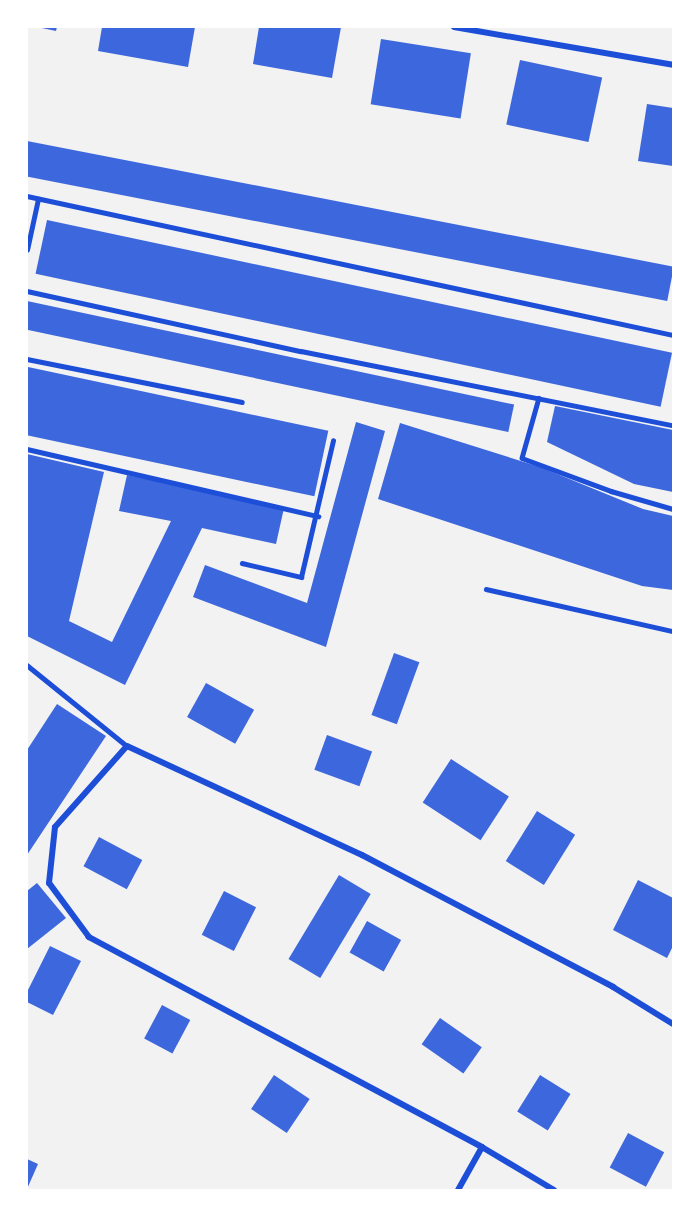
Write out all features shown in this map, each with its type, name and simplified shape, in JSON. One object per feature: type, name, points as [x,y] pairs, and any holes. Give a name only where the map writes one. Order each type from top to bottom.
[{"type":"street","points":[[454,27],[673,65]]},
{"type":"street","points":[[554,1190],[482,1147],[88,937],[49,883],[55,826],[127,746],[362,855],[613,987],[673,1024]]},
{"type":"street","points":[[458,1190],[482,1147]]},
{"type":"lane","points":[[27,196],[673,335]]},
{"type":"lane","points":[[27,250],[38,199]]},
{"type":"lane","points":[[27,291],[673,425]]},
{"type":"lane","points":[[27,359],[242,402]]},
{"type":"lane","points":[[539,398],[522,458],[673,509]]},
{"type":"lane","points":[[242,563],[301,577],[318,516],[333,441]]},
{"type":"lane","points":[[27,449],[318,516]]},
{"type":"lane","points":[[486,589],[673,631]]},
{"type":"lane","points":[[27,665],[127,746]]},
{"type":"building","points":[[37,27],[57,27],[56,31]]},
{"type":"building","points":[[102,27],[195,27],[188,67],[98,51]]},
{"type":"building","points":[[259,27],[341,27],[332,78],[253,64]]},
{"type":"building","points":[[381,39],[471,53],[461,118],[371,104]]},
{"type":"building","points":[[520,60],[602,77],[588,142],[506,125]]},
{"type":"building","points":[[647,104],[673,108],[673,166],[638,161]]},
{"type":"building","points":[[27,141],[673,267],[667,301],[27,177]]},
{"type":"building","points":[[47,220],[672,353],[661,407],[36,274]]},
{"type":"building","points":[[27,301],[514,405],[508,432],[27,330]]},
{"type":"building","points":[[28,367],[328,431],[314,496],[27,435]]},
{"type":"building","points":[[555,406],[673,430],[673,492],[634,484],[547,442]]},
{"type":"building","points":[[356,422],[385,431],[326,647],[193,597],[205,565],[307,603]]},
{"type":"building","points":[[400,423],[540,467],[643,509],[673,516],[673,590],[642,586],[378,499]]},
{"type":"building","points":[[27,454],[104,472],[69,621],[112,642],[171,521],[119,511],[127,475],[284,508],[276,544],[202,528],[125,685],[27,636]]},
{"type":"building","points":[[394,653],[419,662],[397,724],[371,715]]},
{"type":"building","points":[[206,683],[254,710],[235,744],[187,717]]},
{"type":"building","points":[[57,704],[106,736],[27,855],[27,750]]},
{"type":"building","points":[[327,735],[372,751],[359,786],[314,770]]},
{"type":"building","points":[[451,759],[509,797],[481,840],[423,803]]},
{"type":"building","points":[[537,811],[575,835],[544,885],[506,861]]},
{"type":"building","points":[[99,837],[142,860],[127,889],[84,866]]},
{"type":"building","points":[[339,875],[371,894],[320,978],[289,959]]},
{"type":"building","points":[[638,880],[673,898],[673,946],[667,958],[613,930]]},
{"type":"building","points":[[37,883],[66,918],[27,949],[27,891]]},
{"type":"building","points":[[224,891],[256,907],[234,951],[202,935]]},
{"type":"building","points":[[367,921],[401,940],[384,971],[350,952]]},
{"type":"building","points":[[50,946],[81,961],[53,1015],[27,1002],[27,992]]},
{"type":"building","points":[[162,1005],[190,1020],[172,1054],[144,1039]]},
{"type":"building","points":[[440,1018],[482,1047],[463,1073],[422,1044]]},
{"type":"building","points":[[274,1075],[310,1099],[287,1133],[251,1109]]},
{"type":"building","points":[[540,1075],[571,1094],[548,1131],[517,1111]]},
{"type":"building","points":[[628,1133],[664,1152],[646,1187],[610,1167]]},
{"type":"building","points":[[27,1159],[38,1164],[27,1189]]}]
